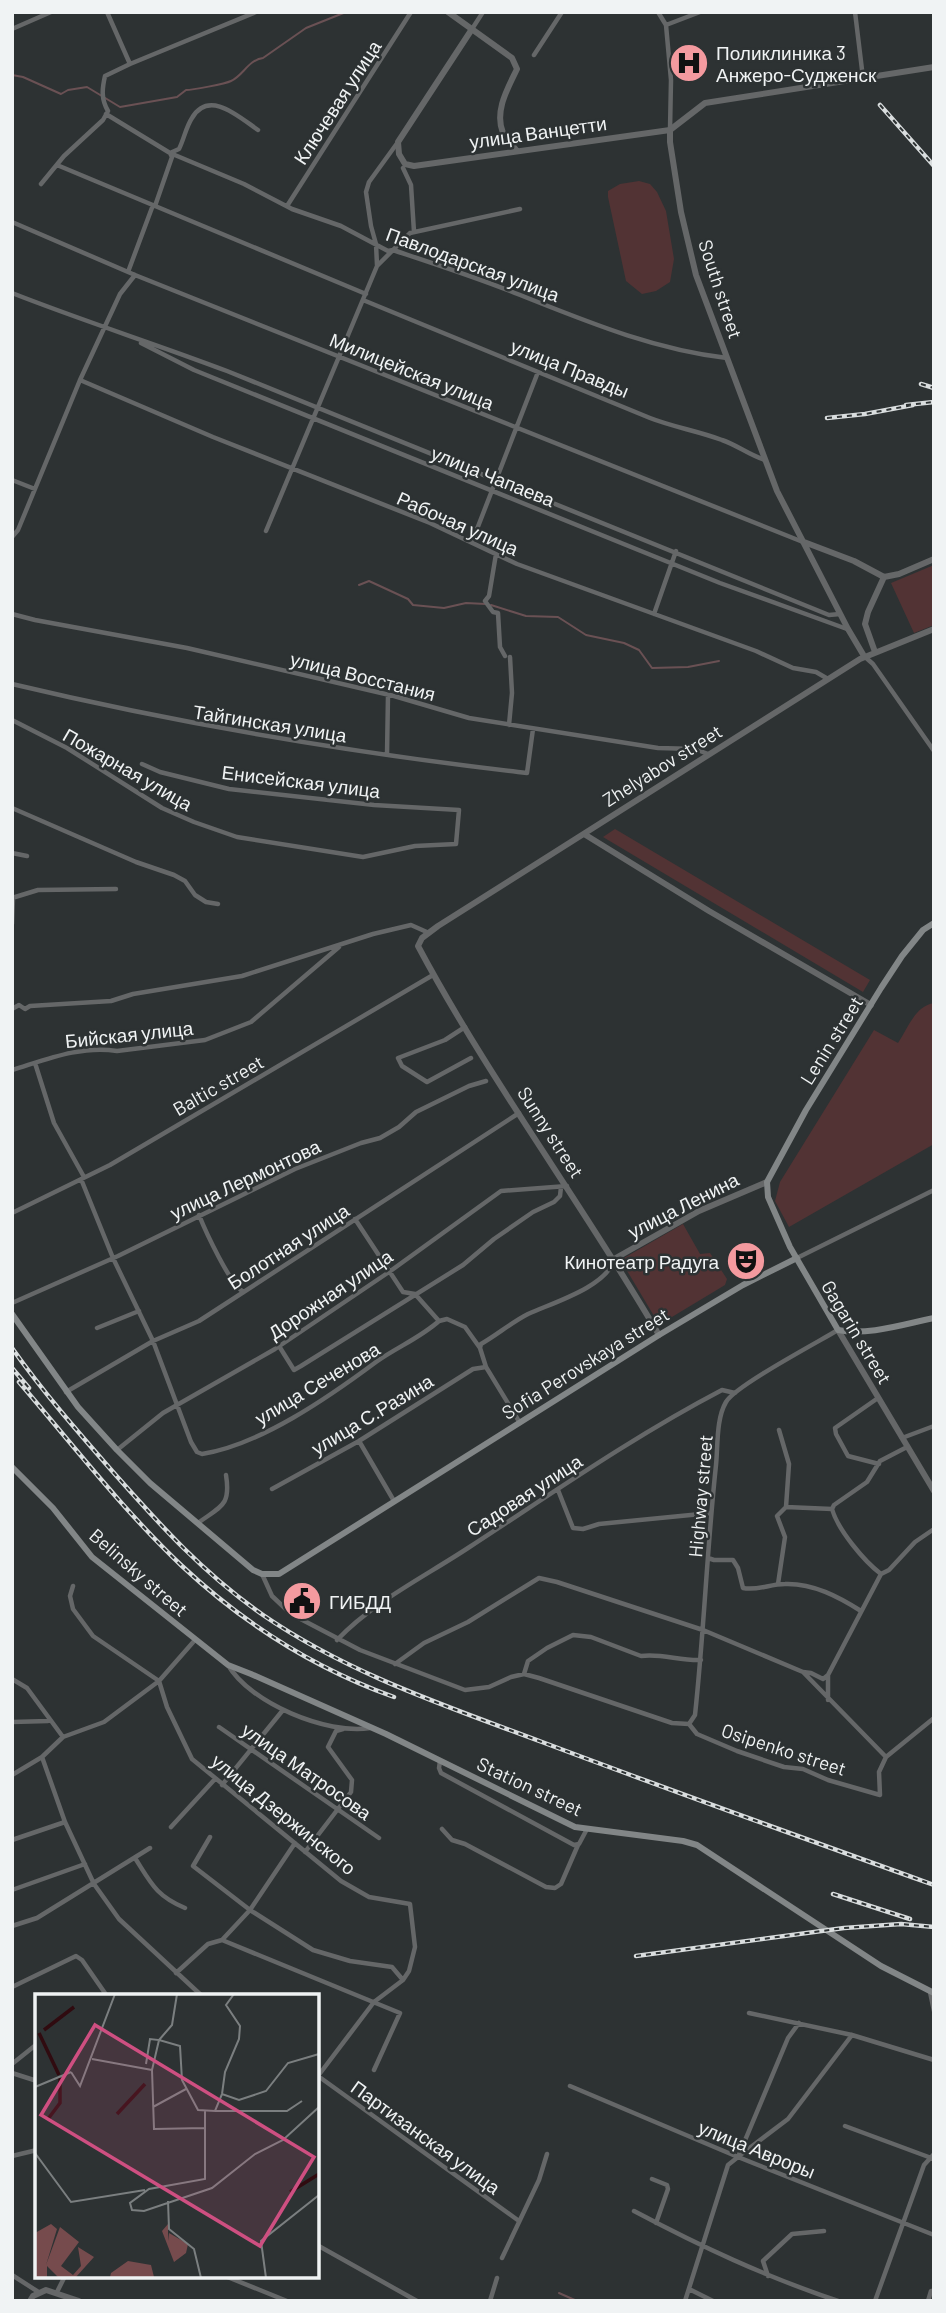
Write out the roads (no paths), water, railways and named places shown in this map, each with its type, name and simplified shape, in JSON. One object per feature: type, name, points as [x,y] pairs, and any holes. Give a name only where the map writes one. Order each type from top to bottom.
[{"type":"main road","name":"Lenin street","points":[[767,1182],[806,1110],[902,956],[923,930],[934,923]]},
{"type":"main road","name":"Gagarin street","points":[[767,1182],[768,1197],[773,1210],[838,1330]]},
{"type":"main road","name":"Sofia Perovskaya street","points":[[262,1574],[279,1574],[659,1335],[743,1284],[797,1258]]},
{"type":"main road","points":[[12,1314],[66,1392],[117,1450],[150,1483],[253,1570],[262,1574]]},
{"type":"main road","points":[[838,1330],[865,1330],[934,1318]]},
{"type":"main road","name":"Belinsky street","points":[[12,1467],[53,1508],[92,1557],[225,1664]]},
{"type":"main road","name":"Station street","points":[[225,1664],[370,1728],[575,1827],[696,1845],[881,1966],[932,1992]]},
{"type":"street","points":[[12,30],[51,12]]},
{"type":"street","points":[[107,12],[130,64]]},
{"type":"street","points":[[41,184],[82,137],[103,120],[108,111],[103,102],[102,87],[105,76],[256,12]]},
{"type":"street","name":"Ключевая улица","points":[[286,206],[411,12]]},
{"type":"street","points":[[448,12],[512,58],[517,69],[500,111],[503,132],[517,151]]},
{"type":"street","points":[[377,266],[376,244],[366,192],[369,182],[483,12]]},
{"type":"street","points":[[534,55],[562,12]]},
{"type":"street","points":[[659,12],[666,25],[701,12]]},
{"type":"street","points":[[855,12],[863,78]]},
{"type":"street","name":"South street","points":[[666,25],[671,80],[670,142],[681,212],[696,275],[778,491],[864,656]]},
{"type":"street","points":[[670,130],[705,103],[934,67]]},
{"type":"street","points":[[128,272],[172,157],[170,153],[179,149],[191,119],[208,104],[216,104],[258,130]]},
{"type":"street","name":"Павлодарская улица","points":[[106,114],[170,153],[244,184],[286,206],[341,226],[388,251],[393,250],[497,286],[642,341],[688,353],[727,358]]},
{"type":"street","name":"улица Ванцетти","points":[[407,166],[670,130]]},
{"type":"street","points":[[398,142],[399,154],[407,166],[411,185],[414,232]]},
{"type":"street","points":[[57,164],[366,294]]},
{"type":"street","points":[[266,531],[377,266],[410,233],[520,209]]},
{"type":"street","name":"Милицейская улица","points":[[12,222],[135,275],[804,542]]},
{"type":"street","points":[[12,537],[18,530],[80,380],[120,294],[135,275]]},
{"type":"street","name":"улица Чапаева","points":[[12,293],[104,329],[227,371],[829,615],[840,614]]},
{"type":"street","name":"улица Правды","points":[[363,300],[651,418],[725,441],[751,456],[766,460]]},
{"type":"street","name":"улица Чапаева","points":[[131,338],[194,370],[672,563],[848,629]]},
{"type":"street","points":[[472,542],[538,372]]},
{"type":"street","name":"Рабочая улица","points":[[80,380],[496,554],[793,668],[816,672],[829,680]]},
{"type":"street","points":[[12,480],[35,489]]},
{"type":"street","points":[[804,542],[854,561],[884,577],[899,574],[934,559]]},
{"type":"street","points":[[654,614],[676,551]]},
{"type":"street","points":[[496,554],[489,596],[485,601],[487,606],[498,613],[500,647],[508,656],[512,693],[509,725]]},
{"type":"street","points":[[876,652],[865,624],[884,577]]},
{"type":"street","name":"улица Восстания","points":[[12,614],[187,648],[388,695],[469,718],[658,748],[695,748],[708,754]]},
{"type":"street","name":"Zhelyabov street","points":[[418,946],[422,938],[429,933],[864,656],[934,629]]},
{"type":"street","points":[[864,656],[879,671],[934,751]]},
{"type":"street","name":"Тайгинская улица","points":[[12,684],[127,712],[202,726],[387,755],[527,773],[533,729]]},
{"type":"street","points":[[387,755],[388,695]]},
{"type":"street","name":"Пожарная улица","points":[[12,720],[67,748],[162,808],[237,837],[363,858],[415,846],[456,844],[459,810]]},
{"type":"street","name":"Енисейская улица","points":[[142,764],[160,772],[229,789],[374,805],[459,810]]},
{"type":"street","points":[[12,808],[136,862],[174,874],[185,881],[195,895],[218,904]]},
{"type":"street","points":[[584,834],[709,911],[871,1005]]},
{"type":"street","points":[[12,853],[27,856]]},
{"type":"street","points":[[12,924],[12,898],[38,890],[116,888]]},
{"type":"street","name":"Бийская улица","points":[[12,1009],[19,1005],[25,1009],[30,1006],[111,1001],[133,994],[242,976],[411,925],[429,933]]},
{"type":"street","name":"Бийская улица","points":[[12,1070],[62,1055],[205,1041],[251,1022],[331,952],[346,943]]},
{"type":"street","name":"Sunny street","points":[[418,946],[433,975],[564,1186],[614,1259],[659,1335]]},
{"type":"street","name":"Baltic street","points":[[12,1213],[110,1165],[433,975]]},
{"type":"street","points":[[466,1027],[444,1040],[398,1058],[402,1066],[427,1082],[471,1058]]},
{"type":"street","points":[[35,1063],[54,1123],[83,1178],[113,1258],[153,1341],[178,1403]]},
{"type":"street","name":"улица Лермонтова","points":[[12,1303],[113,1258],[295,1169],[380,1138],[399,1127],[416,1112],[469,1086],[486,1081]]},
{"type":"street","name":"Болотная улица","points":[[66,1392],[153,1341],[199,1321],[519,1112]]},
{"type":"street","name":"улица Ленина","points":[[614,1259],[690,1216],[767,1182]]},
{"type":"street","points":[[279,1346],[294,1370],[463,1265],[533,1212],[554,1202],[561,1196],[564,1186]]},
{"type":"street","name":"Дорожная улица","points":[[117,1450],[178,1403],[279,1346],[389,1272],[501,1191],[564,1186]]},
{"type":"street","name":"Sofia Perovskaya street","points":[[797,1258],[934,1190]]},
{"type":"street","points":[[199,1215],[239,1290],[244,1292]]},
{"type":"street","points":[[355,1219],[403,1292],[415,1294],[439,1321],[447,1319],[465,1327],[480,1348],[486,1367],[520,1423]]},
{"type":"street","points":[[480,1348],[481,1344],[527,1315],[601,1278],[611,1269],[614,1259]]},
{"type":"street","points":[[97,1328],[139,1311]]},
{"type":"street","name":"улица Сеченова","points":[[178,1403],[197,1452],[202,1454],[233,1448],[365,1373],[377,1361],[428,1331],[439,1321]]},
{"type":"street","points":[[735,1393],[838,1330]]},
{"type":"street","name":"Gagarin street","points":[[838,1330],[934,1492]]},
{"type":"street","name":"улица С.Разина","points":[[272,1489],[359,1441],[473,1369],[486,1367]]},
{"type":"street","name":"Садовая улица","points":[[337,1640],[348,1628],[394,1595],[703,1400],[722,1390],[735,1393]]},
{"type":"street","name":"Highway street","points":[[689,1724],[695,1715],[701,1660],[710,1513],[721,1422],[726,1402],[735,1393]]},
{"type":"street","points":[[878,1398],[835,1428],[848,1456],[879,1464]]},
{"type":"street","points":[[902,1438],[934,1426]]},
{"type":"street","points":[[778,1584],[785,1537],[777,1516],[786,1507],[789,1464],[779,1430]]},
{"type":"street","points":[[359,1441],[394,1501]]},
{"type":"street","points":[[832,1509],[867,1482],[879,1464],[907,1447]]},
{"type":"street","points":[[198,1523],[222,1504],[229,1493],[226,1475]]},
{"type":"street","points":[[558,1490],[573,1528],[710,1513]]},
{"type":"street","points":[[786,1507],[832,1509]]},
{"type":"street","points":[[832,1509],[835,1519],[862,1555],[881,1574]]},
{"type":"street","points":[[828,1700],[828,1675],[881,1574],[915,1542],[934,1529]]},
{"type":"street","points":[[708,1558],[733,1560],[743,1588],[754,1590],[778,1584],[802,1585],[826,1591],[861,1611]]},
{"type":"street","points":[[262,1574],[272,1596],[291,1614],[337,1640],[466,1690],[489,1687],[524,1674],[528,1661],[547,1647],[573,1634],[591,1637],[641,1656],[701,1660]]},
{"type":"street","points":[[395,1664],[424,1643],[468,1622],[539,1578],[703,1630],[822,1679],[828,1675]]},
{"type":"street","points":[[73,1587],[70,1596],[73,1609],[93,1636],[159,1681]]},
{"type":"street","points":[[12,1775],[42,1756],[63,1737],[104,1722],[159,1681],[195,1640]]},
{"type":"street","points":[[225,1664],[252,1692],[283,1710],[344,1729]]},
{"type":"street","points":[[803,1672],[886,1757],[934,1718]]},
{"type":"street","name":"Osipenko street","points":[[524,1674],[672,1723],[689,1724],[697,1734],[737,1751],[784,1767],[803,1769],[828,1780],[880,1795],[879,1772],[886,1757]]},
{"type":"street","points":[[12,1679],[27,1688],[63,1737]]},
{"type":"street","name":"улица Дзержинского","points":[[159,1681],[167,1707],[192,1759],[341,1881],[369,1897],[410,1904],[415,1947],[409,1970],[403,1979]]},
{"type":"street","points":[[222,1785],[283,1710]]},
{"type":"street","points":[[12,1722],[49,1721]]},
{"type":"street","name":"улица Матросова","points":[[219,1727],[379,1838]]},
{"type":"street","points":[[305,1852],[351,1792],[352,1780],[328,1747],[336,1731],[370,1728]]},
{"type":"street","points":[[42,1756],[65,1822],[94,1884],[120,1919],[194,1994]]},
{"type":"street","points":[[440,1761],[441,1773],[574,1845],[579,1844]]},
{"type":"street","points":[[171,1827],[215,1779]]},
{"type":"street","points":[[12,1840],[65,1822]]},
{"type":"street","points":[[442,1829],[452,1840],[465,1844],[546,1887],[555,1888],[561,1884],[587,1829]]},
{"type":"street","points":[[210,1837],[192,1866],[250,1910],[313,1950],[350,1962],[392,1967],[403,1979],[374,2002],[318,2076]]},
{"type":"street","points":[[176,1973],[208,1944],[222,1940],[250,1910],[295,1843]]},
{"type":"street","points":[[12,1926],[37,1917],[150,1848]]},
{"type":"street","points":[[135,1857],[155,1888],[167,1900],[185,1908]]},
{"type":"street","points":[[12,1891],[85,1864]]},
{"type":"street","points":[[222,1940],[400,2013],[374,2070]]},
{"type":"street","points":[[12,1987],[76,1956],[82,1960],[106,1994]]},
{"type":"street","points":[[932,1992],[934,2011]]},
{"type":"street","points":[[749,2013],[852,2035],[934,2060]]},
{"type":"street","points":[[738,2157],[788,2038],[799,2023]]},
{"type":"street","points":[[685,2301],[728,2165],[788,2119],[852,2035]]},
{"type":"street","points":[[12,2064],[35,2046]]},
{"type":"street","points":[[12,2073],[35,2080]]},
{"type":"street","name":"Партизанская улица","points":[[318,2076],[519,2221]]},
{"type":"street","name":"улица Авроры","points":[[570,2086],[934,2235]]},
{"type":"street","points":[[845,2126],[933,2157],[924,2165],[875,2301]]},
{"type":"street","points":[[12,2157],[35,2151]]},
{"type":"street","points":[[502,2259],[539,2180],[547,2154]]},
{"type":"street","points":[[652,2179],[667,2185],[668,2189],[656,2223]]},
{"type":"street","points":[[634,2211],[701,2246],[768,2276],[838,2301]]},
{"type":"street","points":[[768,2276],[764,2261],[792,2234],[824,2231]]},
{"type":"street","points":[[318,2246],[417,2301]]},
{"type":"street","points":[[12,2275],[40,2293]]},
{"type":"street","points":[[57,2292],[64,2278]]},
{"type":"street","points":[[230,2278],[287,2301]]},
{"type":"street","points":[[490,2301],[497,2278]]},
{"type":"street","points":[[689,2289],[713,2301]]},
{"type":"street","points":[[30,2301],[33,2296],[46,2290],[79,2301]]},
{"type":"street","points":[[928,2301],[931,2291],[934,2291]]},
{"type":"waterway","points":[[12,75],[23,77],[61,94],[87,87],[120,107],[177,97],[186,90],[231,81],[253,62],[306,28],[346,12]]},
{"type":"waterway","points":[[359,585],[369,581],[408,599],[413,605],[444,608],[466,603],[486,604]]},
{"type":"waterway","points":[[491,605],[526,616],[558,617],[586,635],[624,643],[639,650],[652,668],[688,667],[719,661]]},
{"type":"waterway","points":[[559,2293],[577,2301]]},
{"type":"railway","points":[[880,105],[934,166]]},
{"type":"railway","points":[[921,384],[934,388]]},
{"type":"railway","points":[[906,405],[934,402]]},
{"type":"railway","points":[[827,418],[913,405]]},
{"type":"railway","points":[[12,1348],[87,1442],[184,1548],[241,1599],[296,1636],[364,1672],[434,1702],[934,1885]]},
{"type":"railway","points":[[12,1368],[29,1388]]},
{"type":"railway","points":[[19,1382],[139,1522],[205,1587],[255,1625],[309,1658],[394,1697]]},
{"type":"railway","points":[[833,1894],[910,1919]]},
{"type":"railway","points":[[636,1956],[844,1928],[901,1924],[934,1927]]},
{"type":"place","name":"Поликлиника 3 Анжеро-Судженск","points":[[689,63]]},
{"type":"place","name":"Кинотеатр Радуга","points":[[746,1261]]},
{"type":"place","name":"ГИБДД","points":[[302,1601]]}]
